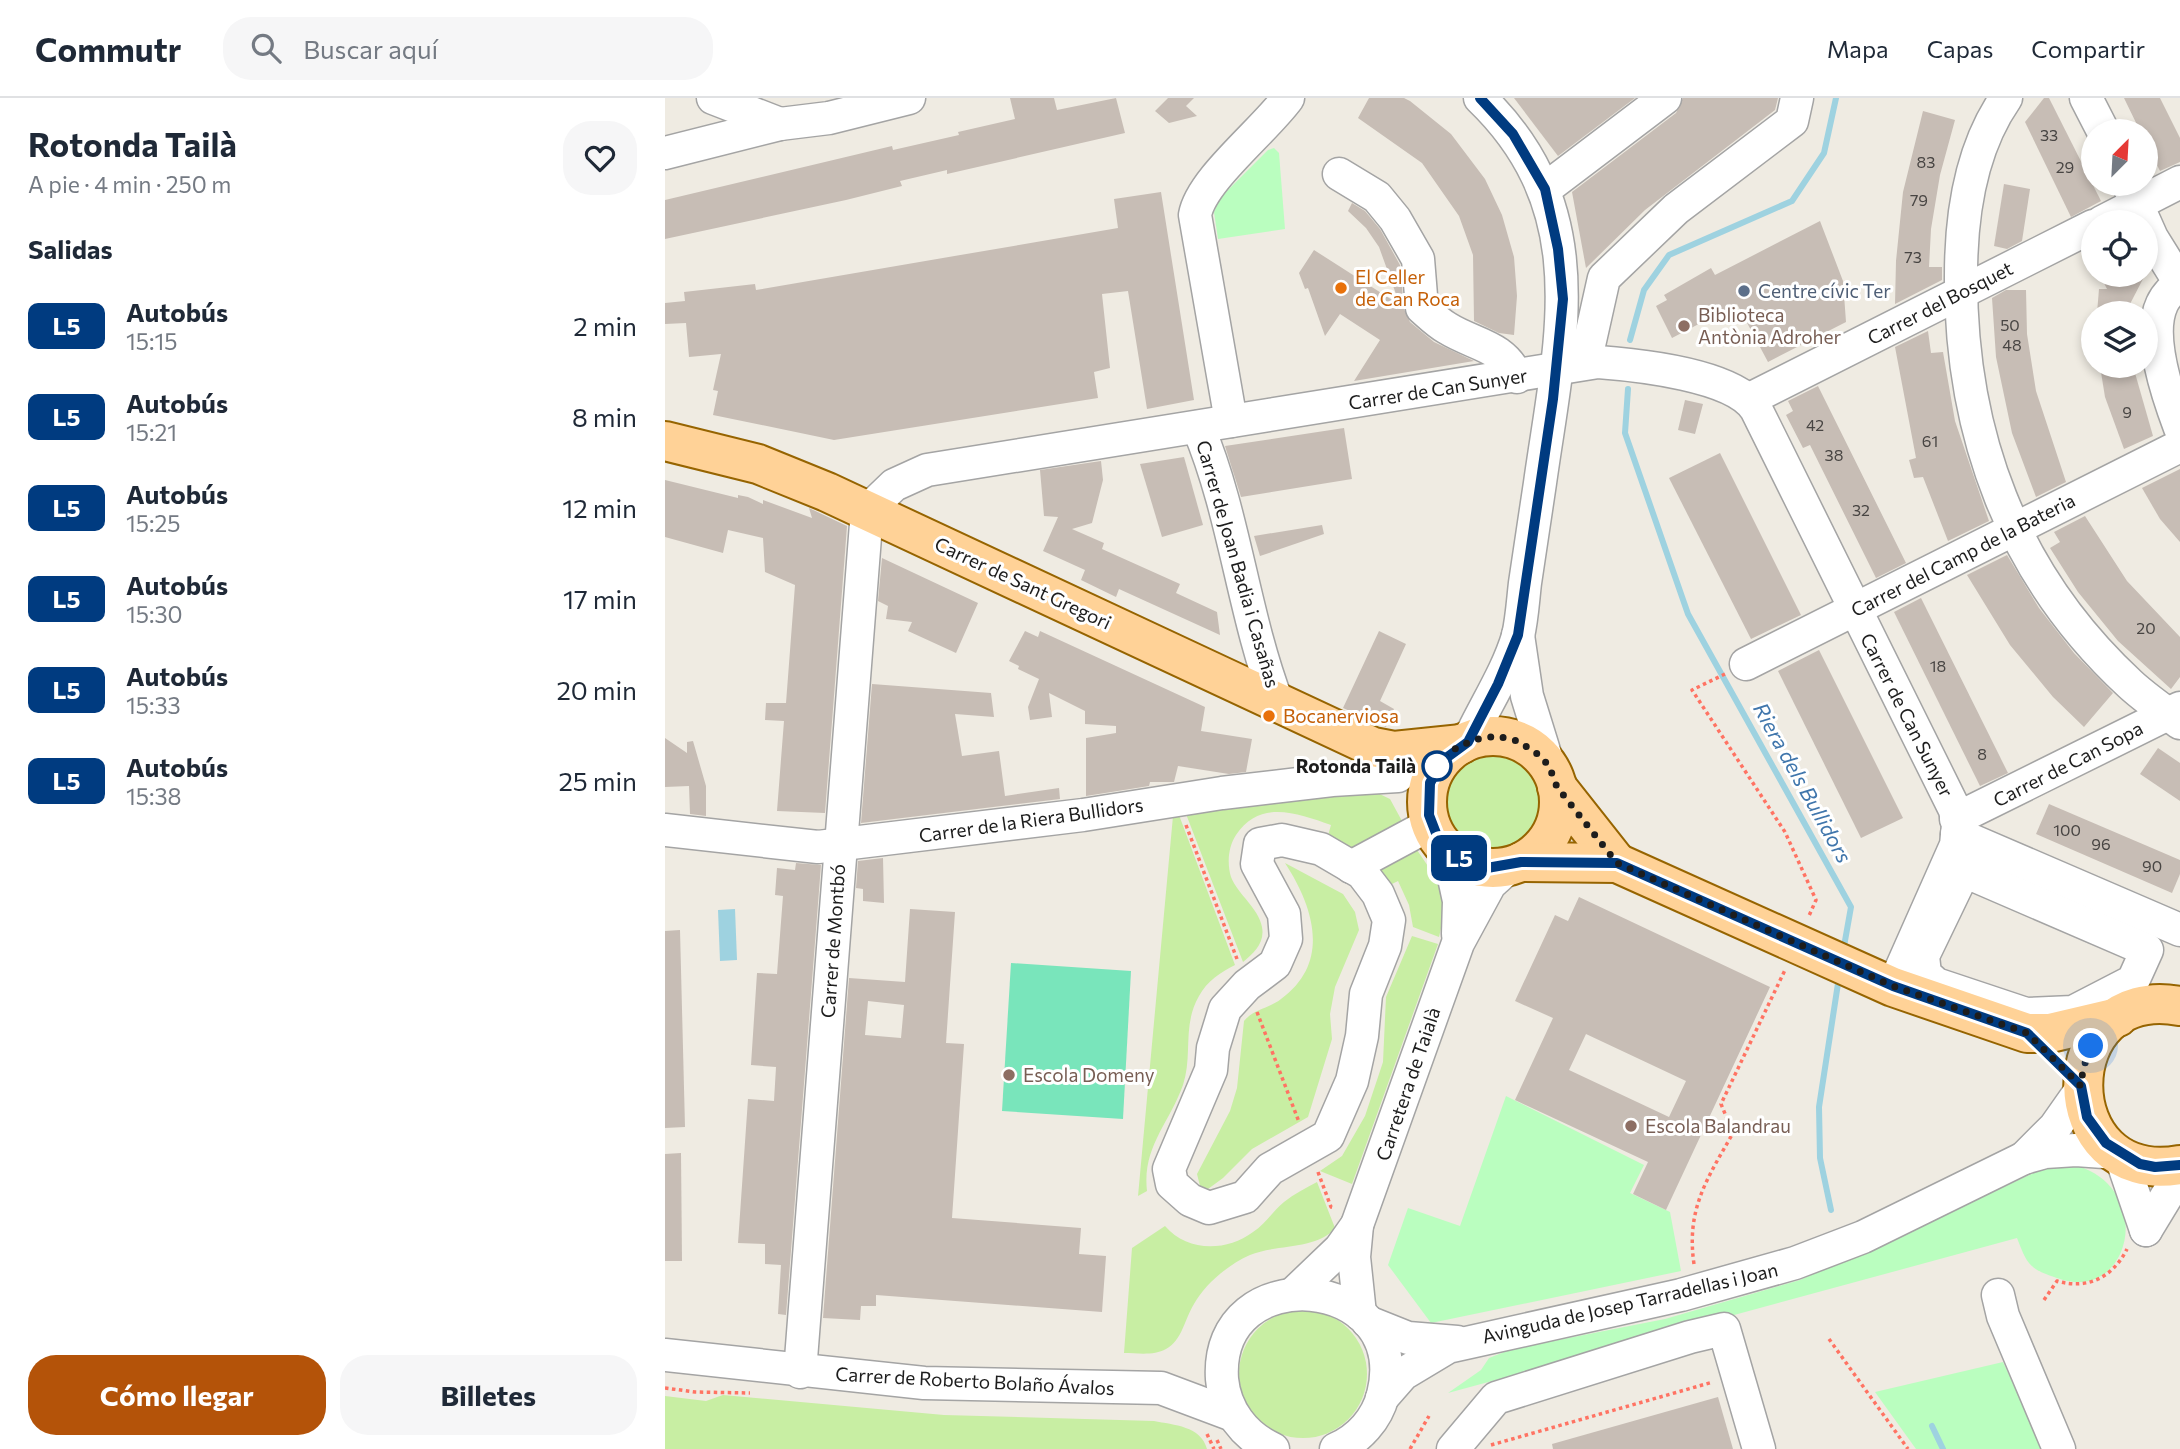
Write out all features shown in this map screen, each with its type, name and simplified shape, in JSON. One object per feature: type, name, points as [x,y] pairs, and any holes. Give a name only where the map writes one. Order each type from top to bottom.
[{"type":"main road","name":"Carrer de Sant Gregori","points":[[665,441],[758,464],[867,511],[1373,747],[1394,751],[1465,743]]},
{"type":"main road","points":[[1617,863],[1528,747],[1506,737],[1485,737],[1465,743],[1437,766],[1430,783],[1435,826],[1478,866],[1617,863],[1884,982],[2027,1033],[2050,1032],[2117,1017],[2154,1005],[2180,1006]]},
{"type":"main road","name":"Carrer de Sant Gregori","points":[[1373,747],[1435,826]]},
{"type":"main road","points":[[1515,864],[1541,848],[1552,832],[1558,816],[1553,777]]},
{"type":"main road","points":[[2117,1017],[2091,1046],[2083,1069],[2081,1088],[2092,1125],[2119,1154],[2155,1167],[2180,1165]]},
{"type":"main road","points":[[2027,1033],[2081,1088]]},
{"type":"street","points":[[713,98],[780,124]]},
{"type":"street","points":[[665,153],[780,124],[829,118],[909,98]]},
{"type":"street","name":"Carrer de Joan Badia i Casañas","points":[[1231,421],[1195,215],[1206,186],[1263,130],[1288,98]]},
{"type":"street","points":[[1480,98],[1513,134],[1545,189],[1580,365]]},
{"type":"street","points":[[1545,189],[1665,98]]},
{"type":"street","points":[[1465,743],[1498,684],[1518,635],[1580,365],[1604,278],[1676,209],[1792,121],[1797,98]]},
{"type":"street","points":[[2006,98],[1988,127],[1969,193],[1961,293],[1963,352],[1977,432],[2015,529],[2045,583],[2088,639],[2128,682],[2176,715]]},
{"type":"street","points":[[2086,98],[2097,119]]},
{"type":"street","points":[[1339,174],[1377,197],[1395,219],[1418,259],[1422,308],[1448,329],[1499,352],[1510,362],[1517,377]]},
{"type":"street","points":[[2158,187],[2180,182]]},
{"type":"street","points":[[2115,210],[2130,196]]},
{"type":"street","points":[[2134,196],[2152,238],[2180,283],[2163,300],[2157,321],[2166,387],[2180,428]]},
{"type":"street","name":"Carrer del Bosquet","points":[[1750,399],[2081,232]]},
{"type":"street","name":"Carrer de Can Sunyer","points":[[867,511],[894,485],[927,470],[1580,365],[1653,366],[1725,387],[1750,399],[1944,786],[1957,827]]},
{"type":"street","name":"Carrer de Joan Badia i Casañas","points":[[1198,427],[1248,598],[1266,674],[1277,702]]},
{"type":"street","name":"Carrer del Camp de la Bateria","points":[[1746,664],[2180,446]]},
{"type":"street","name":"Carrer de Montbó","points":[[800,1372],[867,511]]},
{"type":"street","points":[[1518,635],[1527,695],[1553,777]]},
{"type":"street","name":"Carrer de Can Sopa","points":[[1957,827],[2176,715]]},
{"type":"street","name":"Carrer de la Riera Bullidors","points":[[665,830],[818,847],[1332,780],[1398,776]]},
{"type":"street","points":[[1351,867],[1435,826]]},
{"type":"street","name":"Carretera de Taialà","points":[[1435,826],[1459,901],[1458,943]]},
{"type":"street","points":[[1884,982],[1950,860],[1957,827],[2180,930]]},
{"type":"street","points":[[1282,840],[1321,849],[1351,867],[1362,873],[1378,894],[1389,920],[1385,946],[1366,994],[1362,1036],[1352,1081],[1328,1136],[1270,1170],[1245,1197],[1209,1208],[1189,1200],[1172,1184],[1169,1169],[1211,1070],[1219,1020],[1225,1009],[1247,985],[1275,964],[1286,939],[1284,914],[1257,864],[1260,844],[1282,840]]},
{"type":"street","name":"Carretera de Taialà","points":[[1294,1293],[1340,1249],[1359,1218],[1458,943],[1490,884],[1515,864]]},
{"type":"street","points":[[1964,871],[2147,950],[2133,981],[2073,1012],[2026,1014],[1936,984],[1925,974],[1923,956],[1964,871]]},
{"type":"street","name":"Avinguda de Josep Tarradellas i Joan","points":[[2024,1158],[2055,1127],[2081,1088]]},
{"type":"street","name":"Avinguda de Josep Tarradellas i Joan","points":[[1336,1449],[1363,1430],[1383,1398],[1403,1374],[1434,1353],[1464,1342],[1698,1291],[1838,1248],[2024,1158],[2045,1152],[2119,1154]]},
{"type":"street","points":[[2119,1154],[2146,1230]]},
{"type":"street","points":[[2146,1230],[2180,1174]]},
{"type":"street","name":"Carretera de Taialà","points":[[1359,1218],[1354,1257],[1364,1318],[1385,1358],[1383,1398]]},
{"type":"street","points":[[1251,1437],[1222,1377],[1226,1350],[1240,1322],[1251,1311],[1271,1299],[1294,1293]]},
{"type":"street","name":"Avinguda de Josep Tarradellas i Joan","points":[[1294,1293],[1329,1296],[1364,1318],[1408,1338],[1464,1342]]},
{"type":"street","points":[[1998,1295],[2003,1316],[2059,1449]]},
{"type":"street","points":[[1469,1443],[1496,1398],[1690,1336],[1724,1329],[1724,1372],[1759,1449]]},
{"type":"street","name":"Carrer de Roberto Bolaño Ávalos","points":[[665,1355],[800,1372],[924,1383],[1161,1388],[1198,1374],[1226,1350]]},
{"type":"street","name":"Carrer de Roberto Bolaño Ávalos","points":[[1161,1388],[1251,1437]]},
{"type":"path","points":[[1698,1291],[1692,1254],[1692,1216],[1702,1187],[1733,1133],[1721,1104],[1806,947],[1816,900],[1785,832],[1692,690],[1706,683]]},
{"type":"path","points":[[1176,800],[1331,1207],[1359,1218]]},
{"type":"path","points":[[2045,1300],[2057,1281],[2076,1287],[2098,1281],[2120,1264],[2130,1244],[2133,1228],[2146,1230]]},
{"type":"path","points":[[1829,1339],[1908,1449]]},
{"type":"path","points":[[1469,1443],[1724,1372]]},
{"type":"path","points":[[665,1388],[695,1392],[752,1393]]},
{"type":"path","points":[[1410,1449],[1429,1416]]},
{"type":"green space","points":[[1274,148],[1279,153],[1285,229],[1218,239],[1214,212],[1220,198],[1268,150]]},
{"type":"green space","points":[[1492,749],[1513,753],[1530,765],[1542,782],[1546,803],[1542,824],[1530,841],[1513,853],[1492,857],[1471,853],[1454,841],[1442,824],[1438,803],[1442,782],[1454,765],[1471,753]]},
{"type":"green space","points":[[1367,788],[1390,799],[1402,821],[1359,847],[1351,848],[1327,839],[1331,825],[1292,813],[1268,813],[1256,817],[1236,835],[1229,856],[1231,877],[1256,913],[1262,927],[1262,938],[1258,947],[1243,962],[1186,814]]},
{"type":"green space","points":[[1179,815],[1235,965],[1210,981],[1194,1007],[1183,1085],[1153,1148],[1147,1175],[1147,1191],[1138,1196],[1173,816]]},
{"type":"green space","points":[[1410,839],[1433,874],[1442,895],[1439,937],[1413,927],[1409,905],[1398,881],[1384,888],[1375,864]]},
{"type":"green space","points":[[1285,863],[1343,894],[1355,912],[1359,930],[1335,987],[1330,1014],[1332,1039],[1308,1117],[1252,1149],[1208,1189],[1200,1186],[1197,1174],[1230,1111],[1237,1088],[1244,1021],[1277,1002],[1297,984],[1307,968],[1312,951],[1313,933],[1309,915]]},
{"type":"green space","points":[[1412,936],[1438,944],[1352,1184],[1320,1171],[1342,1156],[1365,1116],[1383,1062],[1386,997]]},
{"type":"green space","points":[[1011,963],[1131,971],[1123,1119],[1002,1111]]},
{"type":"green space","points":[[1506,1096],[1644,1165],[1630,1193],[1670,1212],[1681,1271],[1431,1323],[1388,1265],[1408,1208],[1460,1226]]},
{"type":"green space","points":[[2051,1165],[2078,1166],[2102,1179],[2118,1197],[2125,1219],[2125,1240],[2117,1260],[2103,1275],[2084,1282],[2060,1279],[2042,1272],[2027,1261],[2017,1238],[1448,1393],[1481,1370],[1489,1358],[1512,1349],[1665,1319],[1800,1280]]},
{"type":"green space","points":[[1317,1182],[1335,1228],[1318,1240],[1260,1252],[1242,1259],[1218,1275],[1204,1289],[1180,1335],[1166,1349],[1156,1353],[1124,1353],[1132,1248],[1165,1226],[1174,1235],[1195,1245],[1219,1246],[1231,1243],[1253,1232],[1284,1202]]},
{"type":"green space","points":[[1303,1310],[1327,1315],[1348,1329],[1362,1350],[1367,1374],[1362,1398],[1348,1419],[1327,1433],[1303,1438],[1279,1433],[1258,1419],[1244,1398],[1239,1374],[1244,1350],[1258,1329],[1279,1315]]},
{"type":"green space","points":[[2003,1362],[2044,1449],[1916,1449],[1875,1392]]},
{"type":"green space","points":[[723,1395],[944,1415],[1154,1421],[1193,1431],[1204,1441],[1207,1449],[665,1449],[665,1396],[706,1401]]},
{"type":"water","points":[[735,909],[737,960],[720,961],[718,910]]},
{"type":"building","points":[[1010,98],[1054,98],[1057,110],[1116,98],[1125,133],[947,174],[947,170],[900,181],[902,186],[846,200],[665,239],[665,200],[892,146],[893,150],[959,135],[958,132],[1015,119]]},
{"type":"building","points":[[1168,98],[1194,98],[1186,106],[1197,116],[1169,123],[1155,111]]},
{"type":"building","points":[[1369,98],[1404,98],[1410,101],[1451,134],[1485,179],[1502,215],[1514,257],[1517,296],[1514,335],[1499,333],[1474,321],[1473,255],[1459,216],[1422,163],[1358,118]]},
{"type":"building","points":[[1514,98],[1635,98],[1558,156]]},
{"type":"building","points":[[1683,98],[1778,98],[1775,110],[1645,210],[1586,268],[1572,192],[1676,113]]},
{"type":"building","points":[[2044,98],[2049,98],[2081,161],[2081,196],[2098,196],[2101,201],[2071,217],[2025,122]]},
{"type":"building","points":[[2124,98],[2160,98],[2180,138],[2180,162],[2160,171],[2158,119],[2134,119]]},
{"type":"building","points":[[1923,111],[1955,120],[1940,175],[1931,229],[1929,267],[1942,267],[1942,280],[1895,304],[1903,192]]},
{"type":"building","points":[[2004,184],[2030,189],[2022,241],[2007,249],[1994,246]]},
{"type":"building","points":[[1161,192],[1194,400],[1147,409],[1128,291],[1102,294],[1110,368],[1094,372],[1098,398],[834,440],[713,415],[718,391],[713,390],[721,354],[689,357],[686,323],[665,324],[665,303],[685,301],[684,292],[755,284],[756,290],[1118,228],[1114,199]]},
{"type":"building","name":"El Celler de Can Roca","points":[[1352,203],[1365,211],[1380,229],[1400,265],[1404,309],[1410,322],[1434,342],[1474,361],[1354,381],[1380,340],[1340,314],[1325,336],[1308,288],[1305,289],[1299,273],[1314,250],[1400,305],[1379,247],[1366,228],[1348,211]]},
{"type":"building","points":[[1820,221],[1843,281],[1846,322],[1768,362],[1737,304],[1672,338],[1656,306],[1667,300],[1664,295],[1711,268],[1715,275]]},
{"type":"building","points":[[2106,287],[2139,287],[2132,301],[2098,301],[2099,289],[2107,289]]},
{"type":"building","points":[[2006,290],[2026,290],[2027,334],[2036,391],[2066,482],[2036,497],[2012,433],[1996,357],[1992,298]]},
{"type":"building","points":[[1928,331],[1931,353],[1943,352],[1955,421],[1989,521],[1948,541],[1923,477],[1914,478],[1909,460],[1916,458],[1895,347]]},
{"type":"building","points":[[2102,378],[2136,378],[2153,436],[2124,449],[2105,397]]},
{"type":"building","points":[[1818,386],[1906,563],[1876,578],[1810,445],[1803,448],[1786,415],[1793,411],[1788,401]]},
{"type":"building","points":[[1685,400],[1703,404],[1695,434],[1678,430]]},
{"type":"building","points":[[1344,428],[1352,479],[1241,497],[1225,446]]},
{"type":"building","points":[[1720,453],[1801,615],[1751,639],[1669,478]]},
{"type":"building","points":[[1184,457],[1203,525],[1162,537],[1140,464]]},
{"type":"building","points":[[1101,461],[1103,480],[1092,523],[1072,529],[1104,543],[1102,549],[1180,584],[1176,593],[1217,612],[1220,635],[1119,589],[1116,597],[1081,580],[1085,570],[1043,551],[1058,517],[1044,516],[1040,470]]},
{"type":"building","points":[[2180,469],[2180,542],[2160,519],[2142,488]]},
{"type":"building","points":[[665,480],[738,498],[738,495],[748,497],[763,504],[763,500],[812,518],[809,508],[847,526],[825,813],[777,811],[784,721],[765,720],[766,703],[786,703],[795,585],[765,572],[763,538],[728,530],[723,553],[665,537]]},
{"type":"building","points":[[2085,516],[2127,581],[2180,637],[2180,677],[2171,689],[2118,641],[2078,592],[2050,548],[2060,542],[2054,532]]},
{"type":"building","points":[[1322,525],[1324,534],[1260,556],[1254,536]]},
{"type":"building","points":[[2007,555],[2039,608],[2074,653],[2113,693],[2084,727],[2053,697],[2010,645],[1967,575]]},
{"type":"building","points":[[882,558],[978,603],[956,653],[908,631],[912,622],[886,619],[888,606],[878,601]]},
{"type":"building","points":[[1921,598],[2008,773],[1980,786],[1894,612]]},
{"type":"building","points":[[1025,631],[1038,637],[1040,631],[1205,707],[1201,731],[1252,739],[1246,772],[1229,774],[1178,766],[1174,782],[1150,782],[1149,786],[1086,796],[1086,738],[1116,733],[1116,726],[1085,724],[1085,711],[1049,693],[1052,717],[1030,720],[1028,707],[1039,679],[1018,669],[1019,666],[1009,661]]},
{"type":"building","points":[[1379,631],[1406,644],[1380,701],[1394,709],[1386,727],[1343,708]]},
{"type":"building","points":[[1819,650],[1903,818],[1861,838],[1778,671]]},
{"type":"building","points":[[872,684],[991,693],[994,717],[955,714],[962,756],[999,751],[1005,796],[1059,788],[1060,799],[861,823]]},
{"type":"building","points":[[665,738],[687,753],[687,742],[693,741],[706,786],[706,816],[690,814],[689,786],[665,787]]},
{"type":"building","points":[[2158,748],[2180,763],[2180,801],[2140,774]]},
{"type":"building","points":[[2049,804],[2180,860],[2180,874],[2172,893],[2036,834]]},
{"type":"building","points":[[883,858],[884,903],[863,901],[863,889],[856,888],[858,861]]},
{"type":"building","points":[[796,863],[821,865],[786,1315],[778,1314],[781,1265],[765,1264],[765,1244],[738,1243],[748,1099],[774,1101],[776,1067],[751,1065],[757,973],[777,974],[783,896],[775,895],[777,868],[795,870]]},
{"type":"building","points":[[1579,897],[1770,987],[1666,1210],[1633,1194],[1648,1162],[1515,1100],[1553,1018],[1515,1001],[1555,915],[1568,921]],"holes":[[[1586,1034],[1686,1081],[1669,1117],[1569,1070]]]},
{"type":"building","points":[[910,909],[955,912],[946,1043],[964,1044],[952,1218],[1081,1228],[1079,1254],[1106,1256],[1102,1312],[876,1295],[876,1306],[861,1306],[860,1320],[823,1318],[849,978],[905,982]],"holes":[[[868,1001],[904,1005],[901,1038],[865,1035]]]},
{"type":"building","points":[[680,930],[685,1127],[665,1128],[665,931]]},
{"type":"building","points":[[681,1153],[682,1261],[665,1261],[665,1154]]},
{"type":"building","points":[[1718,1397],[1733,1449],[1553,1449],[1552,1444]]},
{"type":"waterway","name":"Riera dels Bullidors","points":[[1630,340],[1644,290],[1669,255],[1792,201],[1824,153],[1836,98]]},
{"type":"waterway","name":"Riera dels Bullidors","points":[[1628,389],[1625,433],[1688,614],[1851,907],[1843,952]]},
{"type":"waterway","name":"Riera dels Bullidors","points":[[1831,1210],[1820,1158],[1819,1107],[1839,977]]},
{"type":"waterway","name":"Riera dels Bullidors","points":[[1932,1426],[1943,1449]]},
{"type":"bus line","name":"L5","points":[[1480,98],[1527,153],[1545,189],[1562,271],[1563,299],[1553,399],[1518,635],[1498,684],[1468,742],[1453,750],[1437,766],[1430,783],[1427,804],[1431,824],[1439,841],[1466,862],[1487,868],[1521,862],[1617,863],[1893,986],[2027,1033],[2081,1086],[2087,1117],[2106,1143],[2140,1164],[2155,1167],[2180,1165]]},
{"type":"place","name":"El Celler de Can Roca","points":[[1341,288]]},
{"type":"place","name":"Centre cívic Ter","points":[[1744,291]]},
{"type":"place","name":"Biblioteca Antònia Adroher","points":[[1684,326]]},
{"type":"place","name":"Bocanerviosa","points":[[1269,716]]},
{"type":"place","name":"Rotonda Tailà","points":[[1437,766]]},
{"type":"place","name":"Escola Domeny","points":[[1009,1075]]},
{"type":"place","name":"Escola Balandrau","points":[[1631,1126]]},
{"type":"route","points":[[1437,766],[1453,750],[1473,740],[1496,736],[1518,741],[1539,755],[1549,766],[1557,787],[1617,863],[1893,986],[2027,1033],[2081,1086],[2083,1069],[2091,1046]]}]
